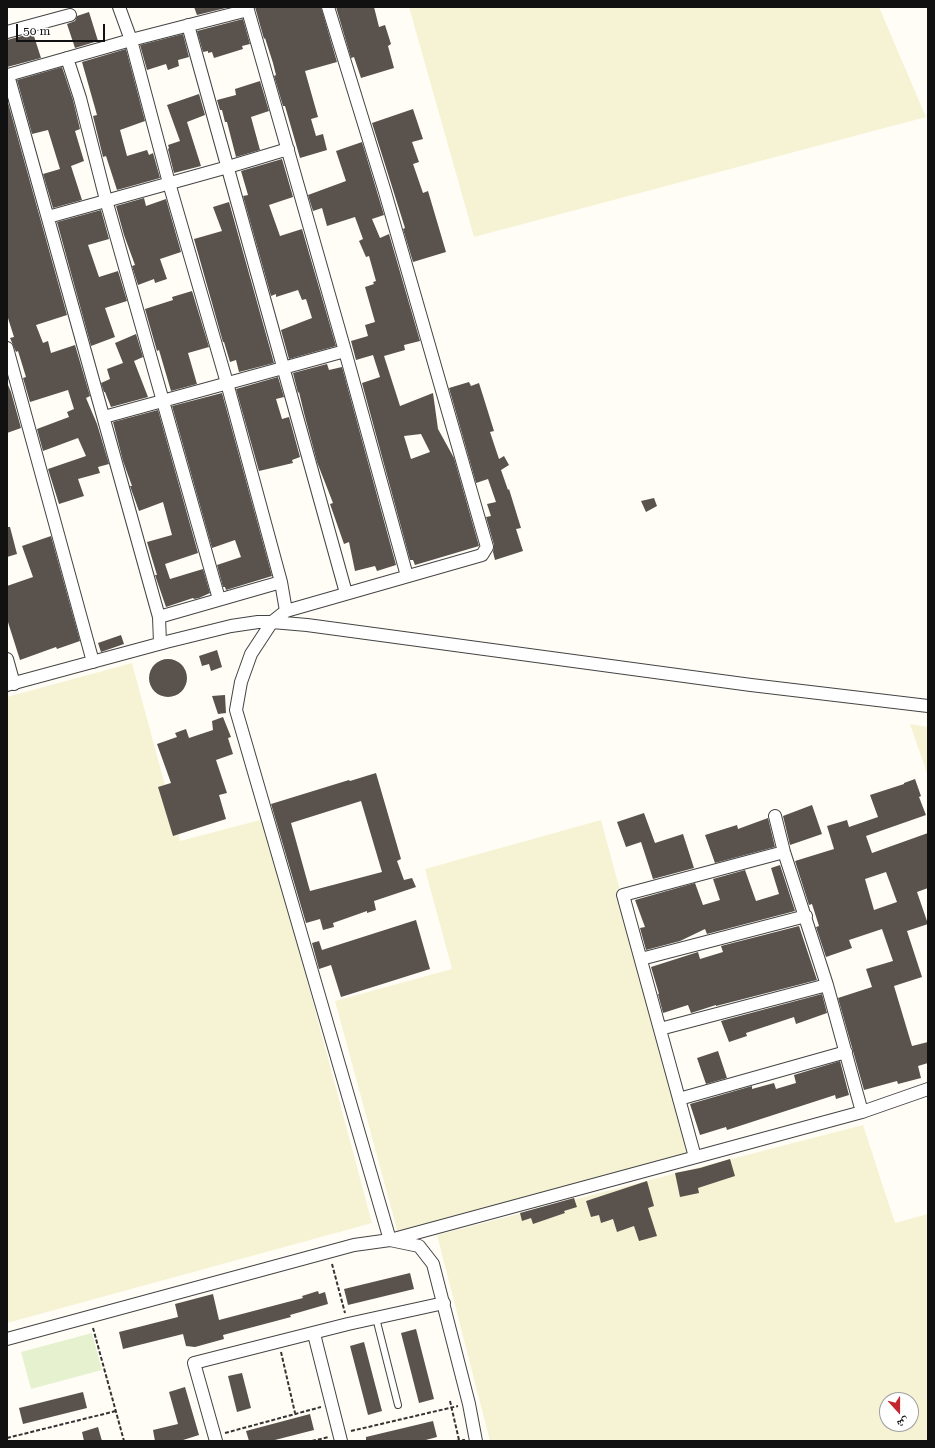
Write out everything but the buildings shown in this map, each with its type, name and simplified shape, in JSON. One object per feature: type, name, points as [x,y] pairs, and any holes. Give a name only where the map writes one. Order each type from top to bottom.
[{"type":"street","points":[[119,7],[131,40],[169,183],[227,384],[281,582],[286,611]]},
{"type":"street","points":[[328,7],[385,192],[487,547],[482,555],[286,611],[272,622],[251,654],[241,682],[236,710],[390,1240]]},
{"type":"street","points":[[160,643],[159,618],[8,75],[248,8],[407,576]]},
{"type":"street","points":[[7,32],[70,15]]},
{"type":"street","points":[[188,25],[346,593]]},
{"type":"street","points":[[67,58],[80,98],[106,200],[219,599]]},
{"type":"street","points":[[48,216],[228,167],[288,149]]},
{"type":"street","points":[[7,348],[93,662]]},
{"type":"street","points":[[104,417],[345,351]]},
{"type":"street","points":[[159,618],[219,599],[281,582]]},
{"type":"street","points":[[7,659],[10,684],[160,643],[231,626],[258,622],[272,622],[307,625],[751,685],[928,706]]},
{"type":"street","points":[[775,816],[784,852],[828,985],[862,1112]]},
{"type":"street","points":[[695,1157],[623,895],[784,852]]},
{"type":"street","points":[[641,958],[806,916]]},
{"type":"street","points":[[660,1030],[828,985]]},
{"type":"street","points":[[679,1099],[846,1052]]},
{"type":"street","points":[[7,1340],[354,1244],[390,1240],[862,1112],[928,1090]]},
{"type":"street","points":[[390,1240],[419,1246],[434,1264],[469,1404],[476,1441]]},
{"type":"street","points":[[215,1438],[194,1363],[314,1334],[348,1324],[444,1302]]},
{"type":"street","points":[[314,1334],[340,1437]]},
{"type":"lane","points":[[376,1318],[398,1405]]},
{"type":"path","points":[[329,1251],[348,1324]]},
{"type":"path","points":[[90,1317],[124,1441]]},
{"type":"path","points":[[278,1342],[295,1413]]},
{"type":"path","points":[[450,1401],[460,1440]]},
{"type":"path","points":[[215,1438],[295,1413],[332,1404]]},
{"type":"path","points":[[312,1441],[340,1437],[452,1407],[469,1404]]},
{"type":"path","points":[[7,1438],[116,1411]]},
{"type":"shaded area","points":[[409,7],[879,7],[926,117],[474,237]]},
{"type":"shaded area","points":[[132,663],[180,841],[264,819],[372,1223],[7,1323],[7,697]]},
{"type":"shaded area","points":[[910,724],[928,727],[928,776]]},
{"type":"shaded area","points":[[601,820],[691,1153],[398,1233],[335,1001],[452,969],[425,869]]},
{"type":"shaded area","points":[[863,1125],[895,1223],[928,1214],[928,1441],[490,1441],[437,1235]]},
{"type":"green space","points":[[92,1333],[102,1370],[31,1389],[21,1352]]}]
